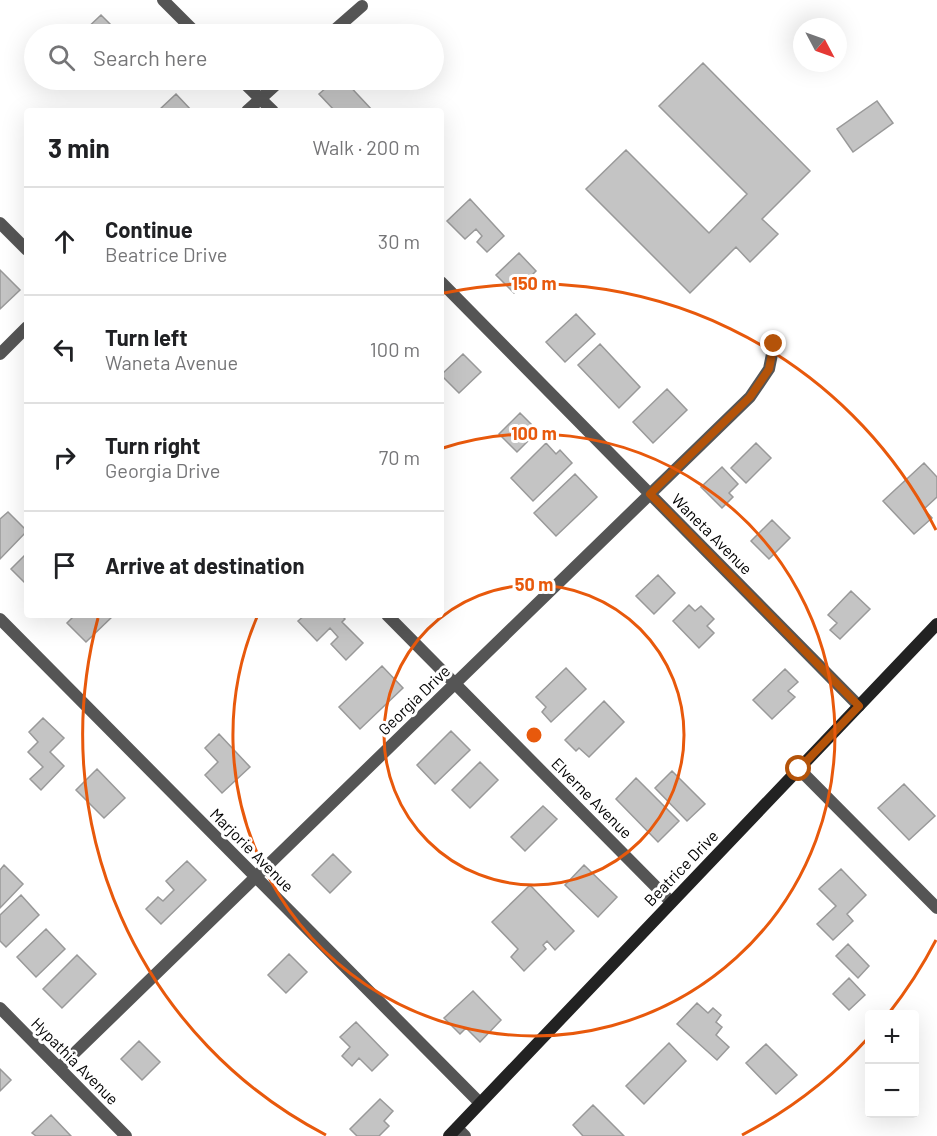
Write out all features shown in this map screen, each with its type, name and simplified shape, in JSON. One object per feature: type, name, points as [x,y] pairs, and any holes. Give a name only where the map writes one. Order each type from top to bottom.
[{"type":"street","points":[[163,0],[187,24]]},
{"type":"street","points":[[341,24],[362,6]]},
{"type":"street","points":[[252,90],[270,108]]},
{"type":"street","points":[[250,108],[269,90]]},
{"type":"street","points":[[0,223],[24,247]]},
{"type":"street","name":"Waneta Avenue","points":[[444,285],[859,706]]},
{"type":"street","points":[[0,354],[24,330]]},
{"type":"street","name":"Georgia Drive","points":[[59,1068],[750,397],[769,369],[774,344]]},
{"type":"street","name":"Elverne Avenue","points":[[390,618],[672,902]]},
{"type":"street","name":"Marjorie Avenue","points":[[0,619],[480,1104]]},
{"type":"street","name":"Beatrice Drive","points":[[457,1133],[480,1104],[937,624]]},
{"type":"street","points":[[799,769],[937,908]]},
{"type":"street","name":"Hypathia Avenue","points":[[0,1008],[126,1136]]},
{"type":"building","points":[[101,15],[110,24],[92,24]]},
{"type":"building","points":[[703,63],[810,171],[762,219],[778,234],[750,262],[736,247],[690,293],[586,189],[626,150],[709,233],[747,194],[659,106]]},
{"type":"building","points":[[324,90],[353,90],[370,108],[332,108],[319,94]]},
{"type":"building","points":[[176,94],[189,108],[161,108]]},
{"type":"building","points":[[877,101],[893,123],[853,152],[837,129]]},
{"type":"building","points":[[470,199],[504,236],[487,252],[477,242],[482,236],[476,229],[465,239],[447,221]]},
{"type":"building","points":[[519,253],[536,271],[514,293],[496,275]]},
{"type":"building","points":[[0,270],[20,290],[0,309]]},
{"type":"building","points":[[576,314],[595,334],[565,362],[546,342]]},
{"type":"building","points":[[600,344],[640,387],[619,408],[578,365]]},
{"type":"building","points":[[463,354],[481,372],[459,393],[444,378],[444,372]]},
{"type":"building","points":[[667,389],[687,410],[653,443],[633,422]]},
{"type":"building","points":[[520,413],[538,431],[517,452],[499,434]]},
{"type":"building","points":[[546,443],[556,454],[560,450],[572,463],[533,501],[511,478]]},
{"type":"building","points":[[756,443],[771,458],[746,483],[731,468]]},
{"type":"building","points":[[924,463],[937,477],[937,497],[924,509],[932,518],[914,534],[883,501]]},
{"type":"building","points":[[722,467],[738,484],[729,493],[733,497],[722,508],[701,487]]},
{"type":"building","points":[[575,474],[597,497],[556,536],[534,513]]},
{"type":"building","points":[[8,512],[24,528],[24,534],[0,559],[0,519]]},
{"type":"building","points":[[772,520],[790,538],[769,559],[751,541]]},
{"type":"building","points":[[24,556],[24,582],[11,569]]},
{"type":"building","points":[[658,575],[675,593],[654,614],[636,596]]},
{"type":"building","points":[[851,591],[870,609],[840,639],[830,630],[837,623],[828,615]]},
{"type":"building","points":[[689,605],[695,611],[701,606],[714,619],[707,626],[714,633],[699,648],[673,621]]},
{"type":"building","points":[[72,618],[111,618],[86,642],[67,623]]},
{"type":"building","points":[[302,618],[344,618],[342,622],[363,643],[346,660],[331,644],[338,637],[330,628],[317,641],[298,621]]},
{"type":"building","points":[[382,666],[403,688],[360,729],[339,707]]},
{"type":"building","points":[[566,668],[586,689],[551,722],[542,712],[546,707],[536,697]]},
{"type":"building","points":[[785,669],[798,682],[788,691],[795,697],[772,719],[753,700]]},
{"type":"building","points":[[604,701],[624,722],[589,757],[579,748],[576,751],[565,740]]},
{"type":"building","points":[[43,718],[64,738],[50,752],[64,766],[41,790],[30,779],[43,767],[28,752],[38,742],[29,732]]},
{"type":"building","points":[[451,731],[470,750],[435,784],[417,765]]},
{"type":"building","points":[[219,734],[250,767],[222,793],[205,775],[218,762],[205,748]]},
{"type":"building","points":[[480,762],[498,780],[470,808],[452,790]]},
{"type":"building","points":[[97,769],[125,798],[104,818],[76,790]]},
{"type":"building","points":[[672,771],[705,804],[687,821],[655,788]]},
{"type":"building","points":[[636,778],[679,821],[658,842],[616,799]]},
{"type":"building","points":[[904,784],[935,816],[909,840],[878,808]]},
{"type":"building","points":[[543,806],[557,819],[525,851],[511,837]]},
{"type":"building","points":[[333,854],[351,872],[330,893],[312,875]]},
{"type":"building","points":[[187,861],[206,880],[161,924],[146,909],[158,897],[163,901],[174,890],[166,881]]},
{"type":"building","points":[[4,865],[23,884],[0,908],[0,870]]},
{"type":"building","points":[[584,865],[617,897],[598,917],[565,885]]},
{"type":"building","points":[[841,869],[866,895],[847,914],[853,921],[833,940],[817,924],[836,906],[819,889]]},
{"type":"building","points":[[530,885],[574,931],[555,950],[547,941],[543,945],[546,949],[524,971],[511,957],[518,949],[492,922]]},
{"type":"building","points":[[21,895],[39,915],[6,947],[0,941],[0,915]]},
{"type":"building","points":[[46,929],[65,949],[36,977],[17,957]]},
{"type":"building","points":[[848,944],[869,966],[858,978],[836,956]]},
{"type":"building","points":[[289,954],[307,972],[286,993],[268,975]]},
{"type":"building","points":[[77,955],[96,974],[62,1008],[43,989]]},
{"type":"building","points":[[849,978],[865,995],[849,1010],[833,994]]},
{"type":"building","points":[[473,991],[501,1020],[480,1042],[466,1028],[460,1034],[444,1018]]},
{"type":"building","points":[[697,1003],[708,1013],[713,1008],[721,1015],[716,1022],[722,1027],[716,1035],[729,1047],[717,1060],[677,1024]]},
{"type":"building","points":[[356,1022],[388,1055],[372,1071],[359,1058],[352,1066],[342,1056],[350,1047],[340,1037]]},
{"type":"building","points":[[139,1041],[160,1062],[142,1080],[121,1059]]},
{"type":"building","points":[[669,1043],[686,1061],[644,1104],[626,1086]]},
{"type":"building","points":[[766,1044],[797,1075],[776,1094],[746,1063]]},
{"type":"building","points":[[0,1069],[11,1080],[0,1091]]},
{"type":"building","points":[[380,1099],[393,1111],[384,1121],[389,1126],[379,1136],[357,1136],[350,1129]]},
{"type":"building","points":[[593,1105],[624,1136],[583,1136],[573,1125]]},
{"type":"building","points":[[51,1115],[71,1136],[36,1136],[32,1133]]},
{"type":"route","points":[[774,344],[769,369],[750,397],[650,494],[859,706],[799,769]]}]
